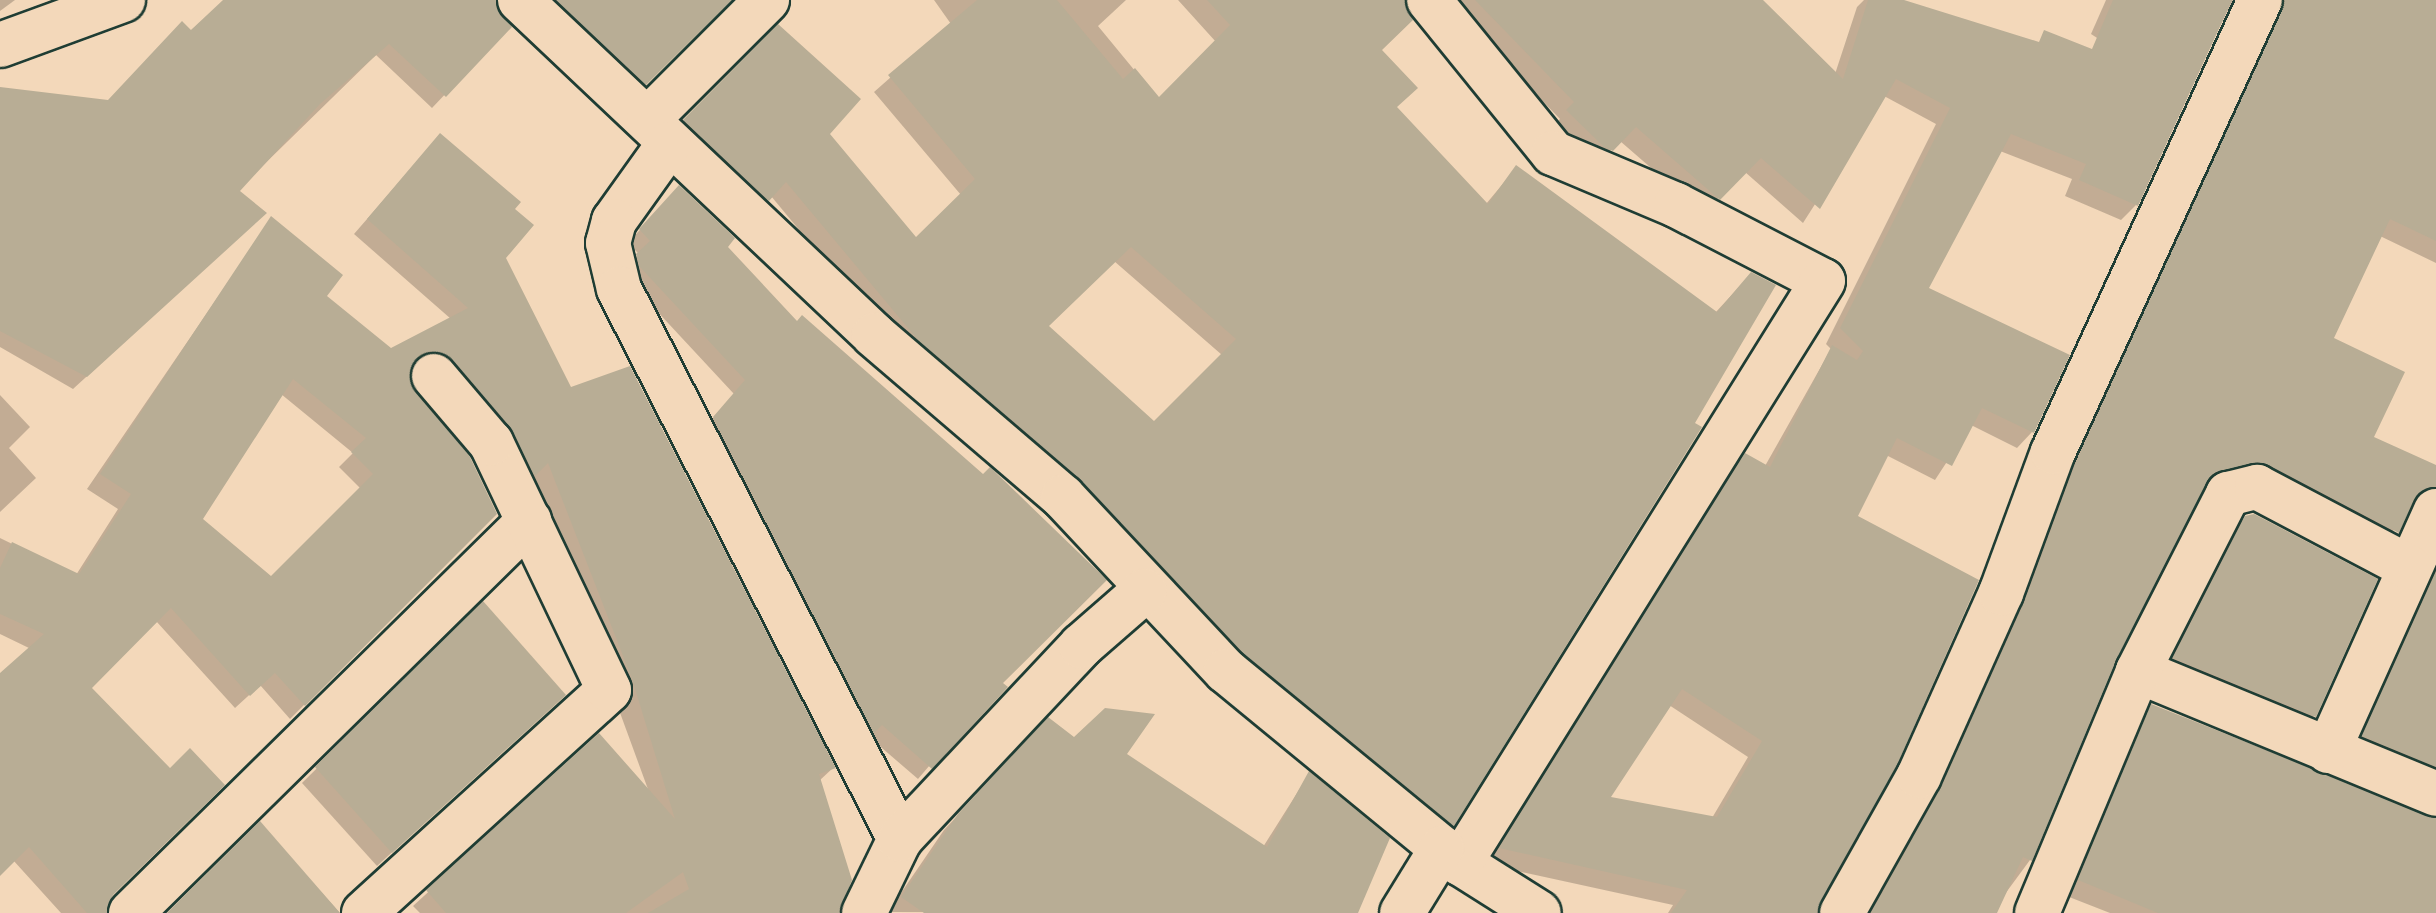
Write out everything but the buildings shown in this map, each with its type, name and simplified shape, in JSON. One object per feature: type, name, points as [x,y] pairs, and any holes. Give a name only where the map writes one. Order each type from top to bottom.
[{"type":"street","points":[[0,45],[123,0]]},
{"type":"street","points":[[520,0],[659,131],[1063,497],[1144,591],[1226,671],[1451,856],[1539,913]]},
{"type":"street","points":[[767,0],[659,131],[614,221],[608,243],[619,289],[900,839]]},
{"type":"street","points":[[1402,913],[1451,856],[1823,281],[1676,205],[1553,153],[1429,0]]},
{"type":"street","points":[[1842,913],[1919,776],[2053,452],[2260,0]]},
{"type":"street","points":[[364,913],[609,690],[491,443],[434,376]]},
{"type":"street","points":[[2037,913],[2138,671],[2224,500],[2244,485],[2409,567]]},
{"type":"street","points":[[2328,751],[2436,511]]},
{"type":"street","points":[[131,913],[529,521]]},
{"type":"street","points":[[864,913],[900,839],[1081,646],[1144,591]]},
{"type":"street","points":[[2138,671],[2436,794]]}]
